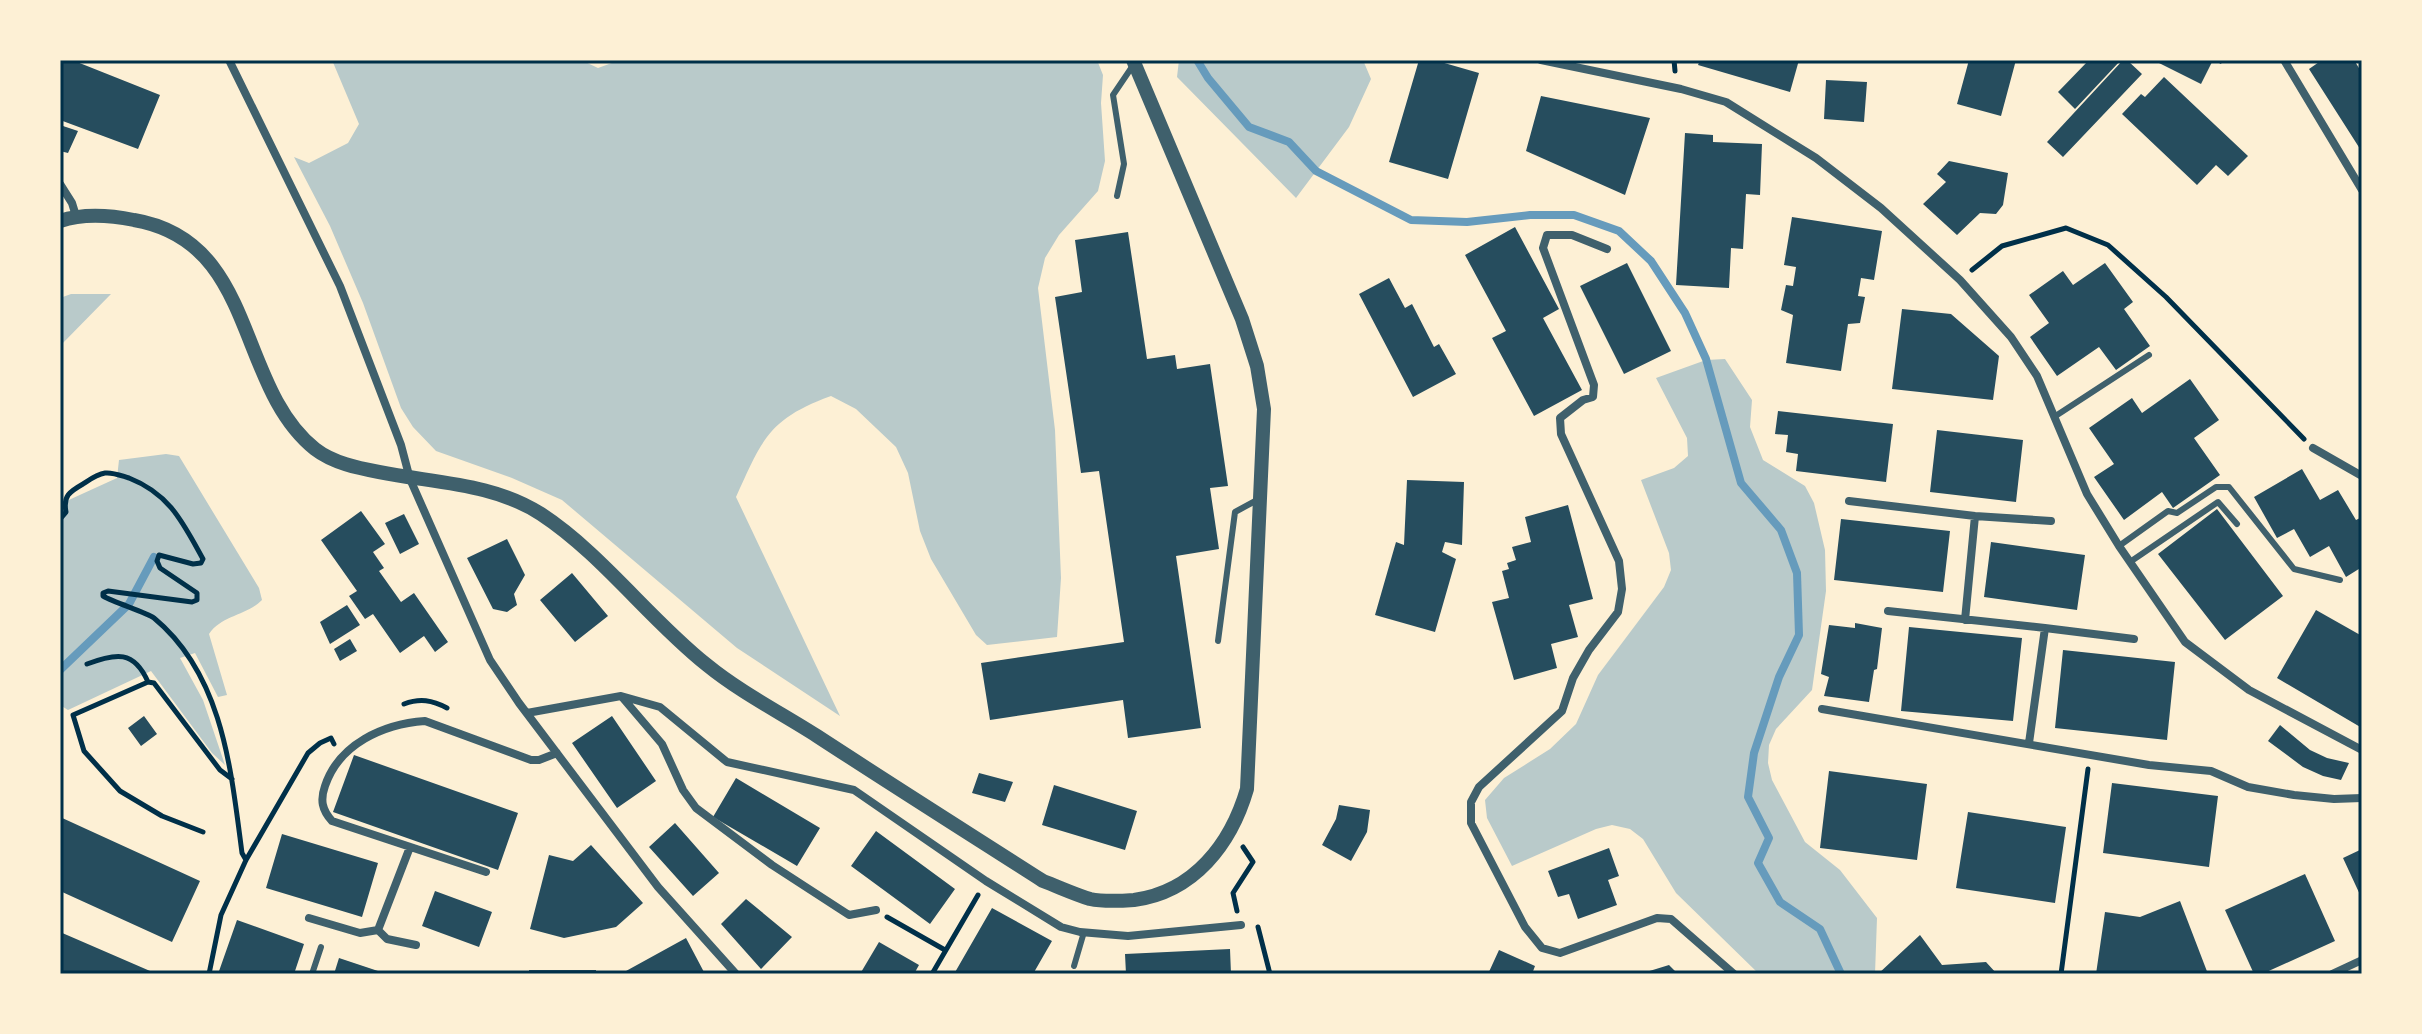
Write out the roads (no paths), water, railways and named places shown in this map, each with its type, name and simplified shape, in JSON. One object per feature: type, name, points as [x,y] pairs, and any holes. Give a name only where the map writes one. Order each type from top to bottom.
[{"type":"street","points":[[229,60],[340,286],[401,445],[410,479],[490,660],[658,887],[736,974]]},
{"type":"street","points":[[1541,60],[1681,89],[1726,102],[1827,166],[1881,208],[1960,280],[2011,337],[2037,376],[2087,494],[2185,642],[2249,690],[2362,750]]},
{"type":"street","points":[[2284,60],[2362,190]]},
{"type":"street","points":[[60,221],[76,216],[143,221],[164,229],[193,247],[219,274],[233,298],[282,413],[299,435],[318,452],[338,461],[410,479],[473,488],[507,497],[541,514],[708,666],[1043,881],[1092,899],[1118,901],[1162,893],[1183,884],[1218,851],[1241,809],[1247,789],[1264,409],[1257,366],[1242,319],[1134,62]]},
{"type":"street","points":[[60,184],[76,216]]},
{"type":"street","points":[[1607,249],[1572,235],[1547,235],[1543,248],[1594,385],[1593,397],[1583,400],[1560,418],[1561,434],[1619,561],[1622,589],[1618,612],[1589,650],[1573,678],[1562,711],[1479,787],[1471,802],[1471,823],[1525,927],[1542,948],[1560,953],[1657,918],[1671,919],[1734,974]]},
{"type":"street","points":[[2313,448],[2362,476]]},
{"type":"street","points":[[1849,501],[1975,516],[2051,521]]},
{"type":"street","points":[[1965,620],[1975,516]]},
{"type":"street","points":[[1888,611],[2134,639]]},
{"type":"street","points":[[2029,743],[2045,628]]},
{"type":"street","points":[[527,713],[621,696],[660,707],[727,762],[854,790],[986,881],[1061,927],[1128,936],[1241,925]]},
{"type":"street","points":[[621,696],[662,744],[683,790],[696,808],[772,865],[849,915],[876,910]]},
{"type":"street","points":[[1822,709],[2149,765],[2211,771],[2248,787],[2294,795],[2362,798]]},
{"type":"street","points":[[486,872],[332,821],[325,813],[323,792],[329,773],[345,751],[382,731],[425,721],[531,760],[557,753]]},
{"type":"street","points":[[378,930],[410,847]]},
{"type":"street","points":[[309,918],[360,933],[378,930]]},
{"type":"street","points":[[378,930],[387,939],[416,945]]},
{"type":"street","points":[[2332,974],[2362,960]]},
{"type":"lane","points":[[1117,196],[1124,164],[1113,95],[1134,62]]},
{"type":"lane","points":[[2054,417],[2149,355]]},
{"type":"lane","points":[[2119,546],[2168,511],[2177,513],[2216,487],[2229,487],[2294,569],[2340,580]]},
{"type":"lane","points":[[1218,641],[1235,512],[1262,497]]},
{"type":"lane","points":[[2130,562],[2218,502],[2237,524]]},
{"type":"lane","points":[[1074,966],[1084,932]]},
{"type":"lane","points":[[312,974],[321,947]]},
{"type":"waterway","points":[[1197,60],[1249,127],[1289,142],[1316,171],[1411,220],[1467,222],[1530,215],[1574,215],[1619,231],[1651,261],[1685,313],[1706,359],[1741,483],[1781,530],[1797,573],[1799,635],[1779,677],[1754,753],[1748,797],[1769,838],[1758,863],[1780,902],[1820,929],[1841,974]]},
{"type":"waterway","points":[[60,670],[129,604],[154,557]]}]
